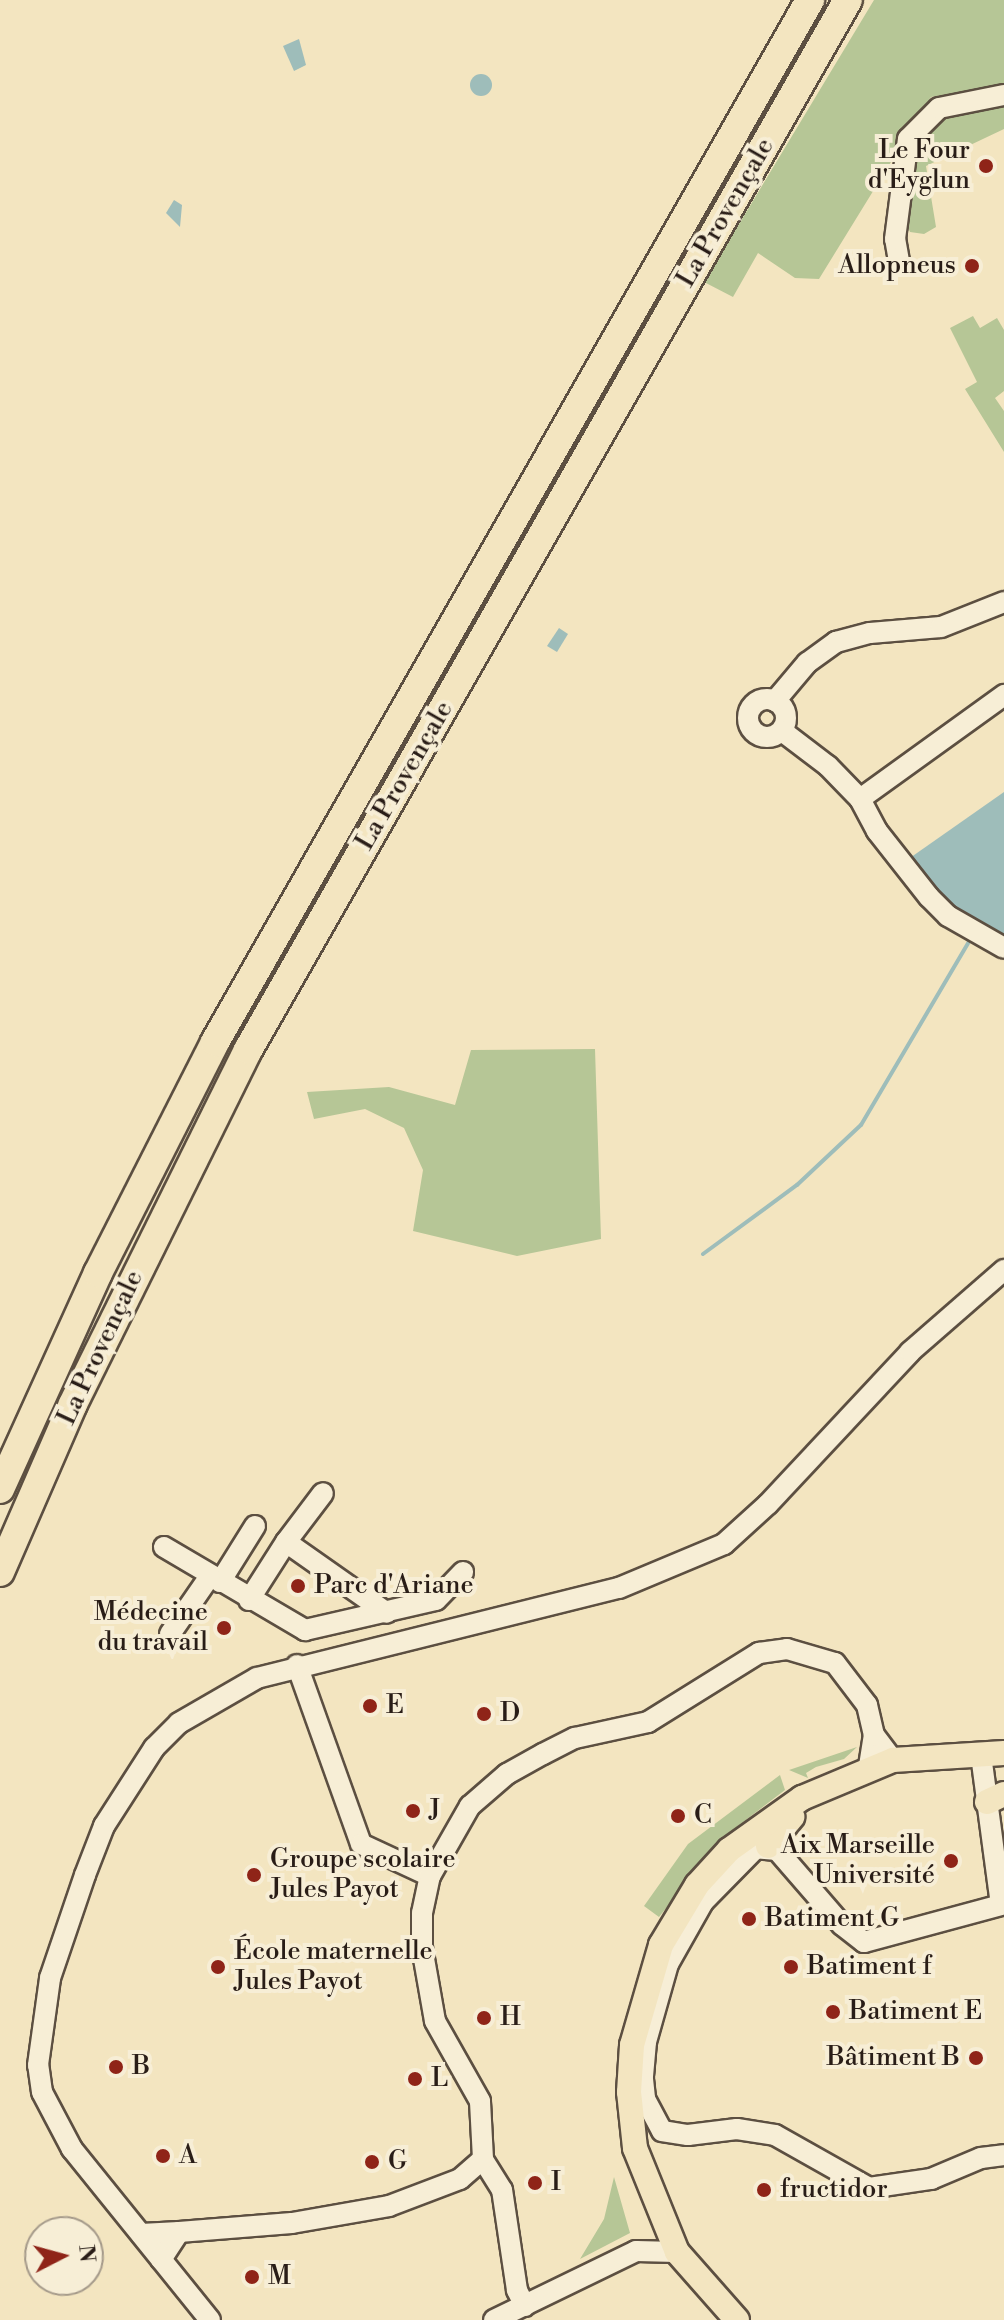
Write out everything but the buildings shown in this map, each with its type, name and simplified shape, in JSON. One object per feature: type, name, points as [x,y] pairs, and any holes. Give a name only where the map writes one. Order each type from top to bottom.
[{"type":"highway","name":"La Provençale","points":[[0,1489],[98,1273],[215,1042],[810,0]]},
{"type":"highway","name":"La Provençale","points":[[0,1572],[73,1404],[248,1050],[848,0]]},
{"type":"main road","points":[[737,2320],[677,2252],[662,2223],[637,2157],[629,2092],[636,2020],[661,1945],[697,1885],[729,1850],[780,1812],[860,1769],[893,1760],[992,1754]]},
{"type":"main road","points":[[772,1848],[792,1817],[860,1769]]},
{"type":"street","points":[[899,261],[895,239],[908,139],[939,108],[1004,95]]},
{"type":"street","points":[[782,731],[765,738],[748,722],[751,707],[775,701],[807,663],[836,642],[870,633],[941,627],[1004,602]]},
{"type":"street","points":[[860,799],[1004,695]]},
{"type":"street","points":[[775,701],[786,717],[782,731]]},
{"type":"street","points":[[782,731],[828,766],[860,799],[877,831],[950,917],[1003,947]]},
{"type":"street","points":[[210,2320],[72,2149],[42,2092],[39,2038],[50,1978],[104,1826],[154,1748],[179,1723],[257,1678],[297,1665],[619,1588],[724,1544],[768,1504],[910,1352],[1004,1270]]},
{"type":"street","points":[[249,1600],[286,1542],[323,1493]]},
{"type":"street","points":[[170,1634],[255,1526]]},
{"type":"street","points":[[286,1542],[387,1613]]},
{"type":"street","points":[[164,1547],[249,1600],[305,1630],[436,1600],[463,1572]]},
{"type":"street","points":[[525,2306],[517,2290],[502,2190],[483,2159],[480,2101],[433,2008],[422,1947],[422,1913],[430,1876],[470,1806],[507,1774],[575,1738],[648,1722],[759,1653],[787,1649],[835,1663],[867,1705],[874,1735],[893,1760]]},
{"type":"street","points":[[297,1665],[361,1844],[430,1876]]},
{"type":"street","points":[[860,1769],[874,1735]]},
{"type":"street","points":[[992,1754],[1001,1905],[864,1942],[842,1925],[772,1848],[750,1852],[703,1902],[657,1993],[643,2079],[645,2099],[662,2131],[688,2135],[737,2129],[775,2135],[869,2188],[931,2179],[981,2158],[1004,2155]]},
{"type":"street","points":[[141,2234],[292,2223],[389,2206],[460,2179],[483,2159]]},
{"type":"street","points":[[494,2320],[636,2251],[662,2223]]},
{"type":"street","points":[[161,2260],[179,2232]]},
{"type":"street","points":[[636,2251],[677,2252]]},
{"type":"green space","points":[[874,0],[1004,0],[1004,85],[931,97],[819,279],[795,278],[758,253],[733,297],[704,282]]},
{"type":"green space","points":[[1004,100],[1004,129],[926,166],[936,227],[924,234],[910,232],[904,217],[910,172],[922,136],[948,112]]},
{"type":"green space","points":[[973,316],[980,328],[997,318],[1004,330],[1004,391],[995,398],[1004,411],[1004,452],[965,389],[977,382],[950,328]]},
{"type":"green space","points":[[595,1049],[601,1239],[517,1256],[413,1231],[423,1170],[404,1128],[365,1109],[314,1119],[307,1092],[389,1087],[455,1105],[471,1050]]},
{"type":"green space","points":[[857,1747],[844,1759],[806,1773],[808,1778],[789,1770]]},
{"type":"green space","points":[[780,1775],[785,1790],[721,1839],[659,1917],[644,1906],[688,1844]]},
{"type":"green space","points":[[614,2177],[630,2233],[580,2259],[604,2219]]},
{"type":"water","points":[[299,39],[306,65],[294,71],[283,46]]},
{"type":"water","points":[[481,74],[489,77],[492,85],[489,93],[481,96],[473,93],[470,85],[473,77]]},
{"type":"water","points":[[174,200],[182,205],[180,227],[166,213]]},
{"type":"water","points":[[559,628],[568,634],[557,652],[547,646]]},
{"type":"water","points":[[1004,792],[1004,942],[949,911],[907,860]]},
{"type":"waterway","points":[[703,1254],[797,1185],[861,1125],[971,938]]},
{"type":"place","name":"Le Four d'Eyglun","points":[[986,166]]},
{"type":"place","name":"Allopneus","points":[[972,266]]},
{"type":"place","name":"Parc d'Ariane","points":[[298,1586]]},
{"type":"place","name":"Médecine du travail","points":[[224,1628]]},
{"type":"place","name":"E","points":[[370,1706]]},
{"type":"place","name":"D","points":[[484,1714]]},
{"type":"place","name":"J","points":[[413,1811]]},
{"type":"place","name":"C","points":[[678,1816]]},
{"type":"place","name":"Aix Marseille Université","points":[[951,1861]]},
{"type":"place","name":"Groupe scolaire Jules Payot","points":[[254,1875]]},
{"type":"place","name":"Batiment G","points":[[749,1919]]},
{"type":"place","name":"École maternelle Jules Payot","points":[[218,1967]]},
{"type":"place","name":"Batiment f","points":[[791,1967]]},
{"type":"place","name":"Batiment E","points":[[833,2012]]},
{"type":"place","name":"H","points":[[484,2018]]},
{"type":"place","name":"Bâtiment B","points":[[976,2058]]},
{"type":"place","name":"B","points":[[116,2067]]},
{"type":"place","name":"L","points":[[415,2079]]},
{"type":"place","name":"A","points":[[163,2156]]},
{"type":"place","name":"G","points":[[372,2162]]},
{"type":"place","name":"I","points":[[535,2183]]},
{"type":"place","name":"fructidor","points":[[764,2190]]},
{"type":"place","name":"M","points":[[252,2277]]}]
